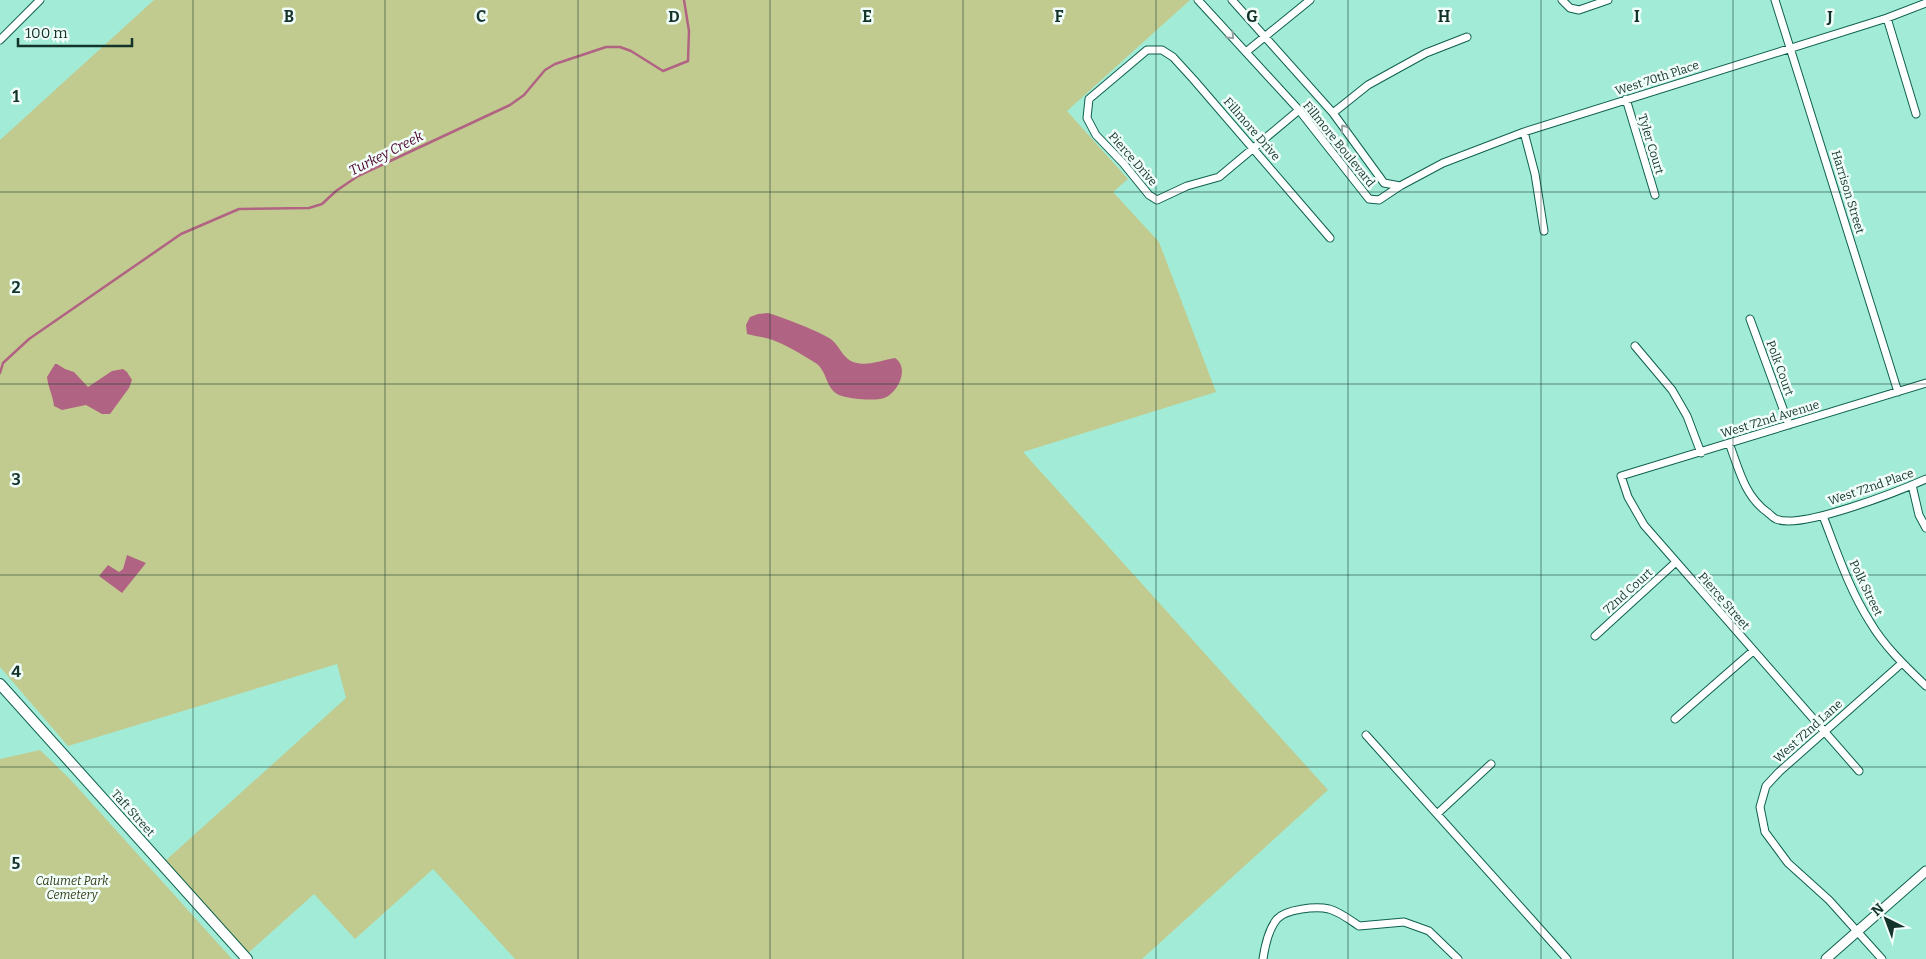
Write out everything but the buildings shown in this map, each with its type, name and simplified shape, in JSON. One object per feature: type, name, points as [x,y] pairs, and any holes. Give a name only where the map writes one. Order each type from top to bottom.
[{"type":"main road","name":"Taft Street","points":[[0,684],[247,959]]},
{"type":"street","points":[[0,40],[40,0]]},
{"type":"street","name":"Fillmore Boulevard","points":[[1198,0],[1299,110],[1369,199],[1379,200],[1400,186]]},
{"type":"street","name":"Fillmore Boulevard","points":[[1232,0],[1333,113],[1384,183],[1400,186]]},
{"type":"street","points":[[1246,52],[1310,0]]},
{"type":"street","points":[[1562,0],[1570,8],[1578,10],[1608,0]]},
{"type":"street","name":"Harrison Street","points":[[1775,0],[1898,392]]},
{"type":"street","name":"West 70th Place","points":[[1400,186],[1443,163],[1524,132],[1886,18],[1926,3]]},
{"type":"street","points":[[1886,18],[1916,114]]},
{"type":"street","points":[[1333,113],[1368,85],[1426,53],[1467,37]]},
{"type":"street","name":"Pierce Drive","points":[[1147,50],[1089,99],[1087,118],[1096,135],[1123,163],[1148,195],[1157,200],[1188,186],[1219,177],[1299,110]]},
{"type":"street","name":"Fillmore Drive","points":[[1147,50],[1162,50],[1173,57],[1254,148],[1330,238]]},
{"type":"street","name":"Tyler Court","points":[[1626,99],[1655,195]]},
{"type":"street","points":[[1524,132],[1535,174],[1544,231]]},
{"type":"street","name":"Polk Court","points":[[1750,319],[1789,425]]},
{"type":"street","points":[[1634,346],[1672,390],[1687,416],[1701,453]]},
{"type":"street","name":"West 72nd Avenue","points":[[1621,476],[1926,383]]},
{"type":"street","name":"West 72nd Place","points":[[1729,443],[1746,490],[1758,505],[1777,520],[1799,521],[1822,516],[1926,479]]},
{"type":"street","name":"Pierce Street","points":[[1621,476],[1628,497],[1644,526],[1859,771]]},
{"type":"street","points":[[1912,485],[1919,515],[1926,528]]},
{"type":"street","name":"Polk Street","points":[[1822,516],[1854,595],[1870,624],[1902,663],[1926,686]]},
{"type":"street","name":"72nd Court","points":[[1595,636],[1676,562]]},
{"type":"street","points":[[1676,719],[1753,651]]},
{"type":"street","name":"West 72nd Lane","points":[[1858,931],[1829,900],[1788,863],[1765,832],[1760,807],[1766,786],[1779,772],[1902,663]]},
{"type":"street","points":[[1366,735],[1567,959]]},
{"type":"street","points":[[1436,814],[1491,764]]},
{"type":"street","points":[[1826,959],[1926,871]]},
{"type":"street","points":[[1263,959],[1266,941],[1278,918],[1293,910],[1310,908],[1329,909],[1346,916],[1360,926],[1404,922],[1429,931],[1458,959]]},
{"type":"street","points":[[1858,931],[1882,959]]},
{"type":"green space","points":[[154,0],[1190,0],[1067,111],[1128,179],[1113,192],[1159,242],[1216,392],[1023,452],[1328,790],[1142,959],[515,959],[433,869],[355,939],[314,894],[247,954],[164,862],[346,698],[337,664],[68,746],[0,667],[0,140]]},
{"type":"green space","name":"Calumet Park Cemetery","points":[[40,750],[69,778],[232,959],[0,959],[0,759]]},
{"type":"shaded area","points":[[768,313],[827,337],[853,362],[869,363],[895,358],[902,368],[898,386],[889,395],[880,399],[857,399],[837,394],[833,391],[817,364],[776,341],[747,334],[746,325],[750,317]]},
{"type":"shaded area","points":[[55,364],[74,372],[88,387],[112,371],[123,369],[132,380],[129,388],[110,414],[102,414],[86,405],[62,410],[54,406],[47,377]]},
{"type":"shaded area","points":[[127,555],[146,563],[122,593],[99,576],[108,565],[119,572],[123,569]]},
{"type":"waterway","name":"Turkey Creek","points":[[0,373],[3,363],[29,339],[181,234],[239,209],[309,208],[322,204],[336,191],[358,176],[510,105],[524,95],[545,70],[555,64],[606,47],[620,47],[631,51],[663,71],[688,61],[689,31],[684,0]]}]
